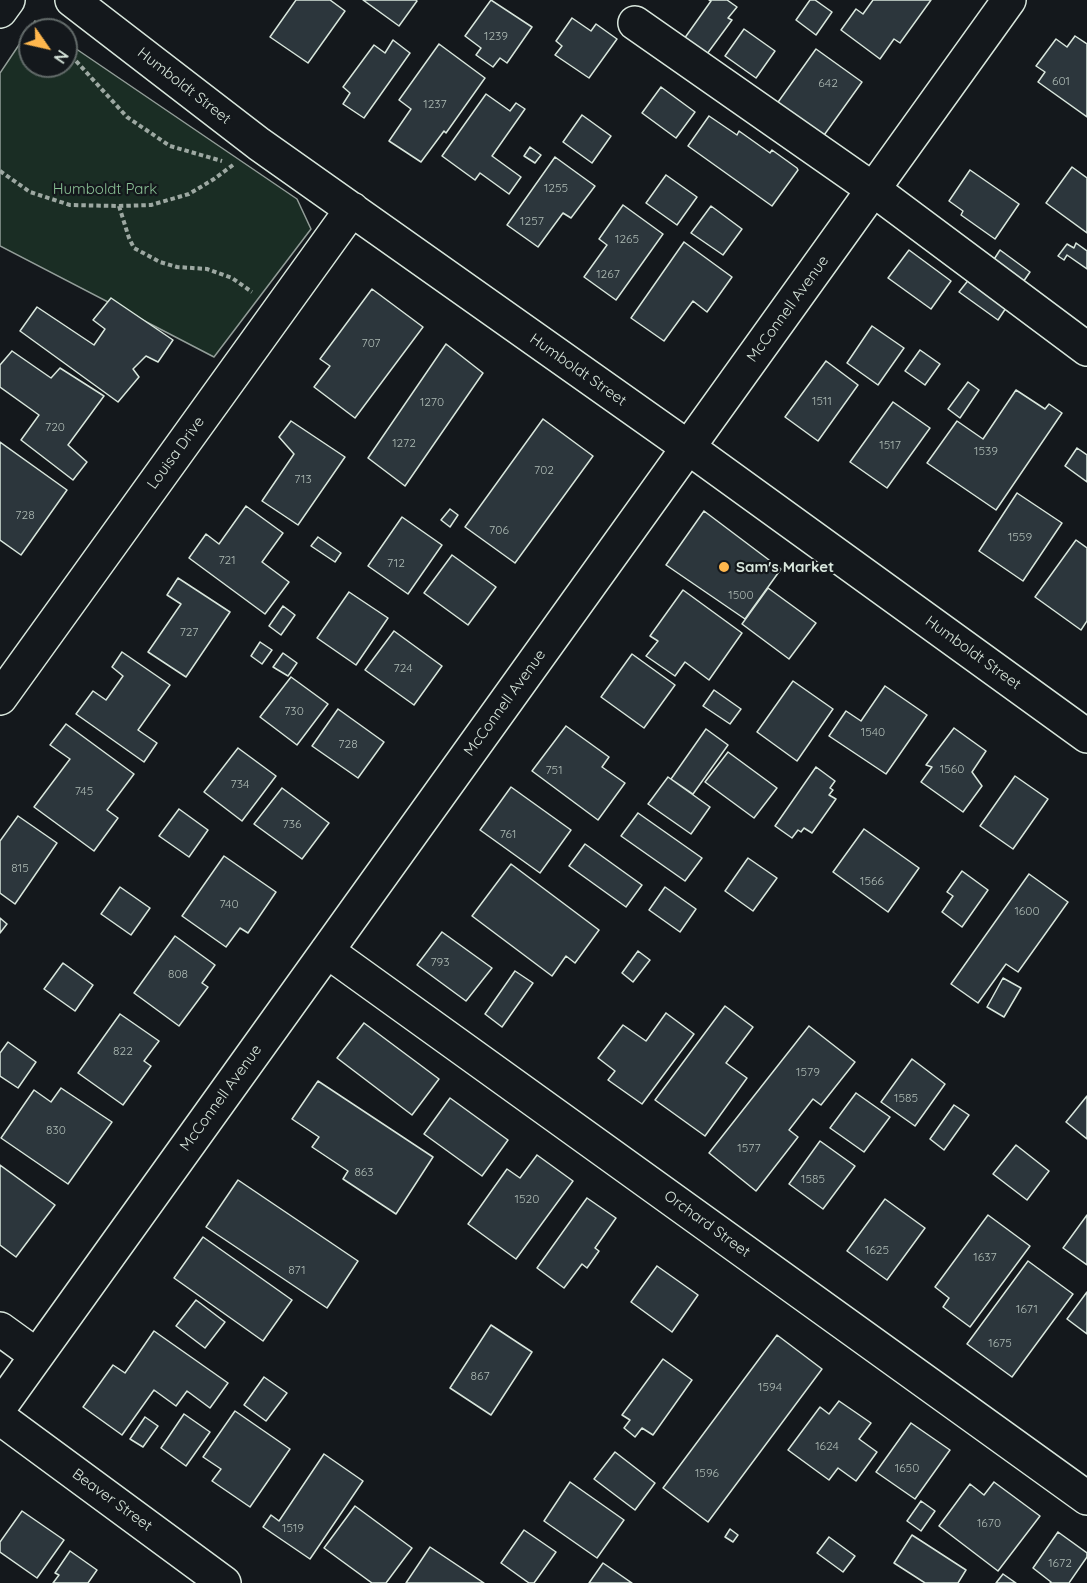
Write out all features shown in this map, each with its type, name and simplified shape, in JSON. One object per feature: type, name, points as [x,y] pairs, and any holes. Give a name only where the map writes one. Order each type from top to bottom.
[{"type":"street","points":[[0,11],[8,0]]},
{"type":"street","name":"Humboldt Street","points":[[72,0],[259,144],[688,448],[1087,736]]},
{"type":"street","name":"McConnell Avenue","points":[[0,1407],[1010,0]]},
{"type":"street","points":[[635,23],[873,190],[1087,349]]},
{"type":"street","name":"Louisa Drive","points":[[0,698],[352,209]]},
{"type":"street","name":"Orchard Street","points":[[327,951],[1087,1498]]},
{"type":"street","points":[[0,1329],[36,1356]]},
{"type":"street","name":"Beaver Street","points":[[0,1418],[224,1583]]},
{"type":"path","points":[[0,171],[30,192],[70,205],[119,206],[151,205],[189,194],[234,164],[170,146],[127,117],[78,63]]},
{"type":"path","points":[[119,206],[134,248],[160,262],[177,267],[207,269],[232,278],[278,311]]},
{"type":"green space","name":"Humboldt Park","points":[[18,46],[18,78],[78,78],[78,50],[297,199],[311,229],[214,357],[0,246],[0,73]]},
{"type":"building","points":[[296,0],[330,0],[345,11],[308,63],[270,37]]},
{"type":"building","points":[[363,0],[416,0],[417,1],[399,26]]},
{"type":"building","points":[[491,0],[532,27],[507,63],[500,58],[493,67],[476,55],[481,48],[465,36]]},
{"type":"building","points":[[709,0],[727,0],[737,7],[728,18],[732,20],[707,54],[684,39],[711,1]]},
{"type":"building","points":[[810,0],[815,0],[832,12],[816,35],[796,20]]},
{"type":"building","points":[[873,0],[931,0],[900,43],[894,39],[880,59],[841,30],[856,9],[863,14]]},
{"type":"building","points":[[572,18],[591,31],[596,24],[617,39],[589,78],[555,55],[562,46],[556,41]]},
{"type":"building","points":[[744,29],[775,51],[756,78],[725,56]]},
{"type":"building","points":[[1075,36],[1087,44],[1087,117],[1038,82],[1045,72],[1036,66],[1056,39],[1067,47]]},
{"type":"building","points":[[393,40],[410,53],[364,118],[343,104],[350,93],[343,87],[374,45],[385,53]]},
{"type":"building","points":[[439,44],[485,78],[446,133],[444,131],[421,162],[389,141],[411,109],[399,100]]},
{"type":"building","points":[[816,49],[862,82],[822,138],[776,105]]},
{"type":"building","points":[[661,87],[695,112],[676,138],[642,113]]},
{"type":"building","points":[[486,94],[510,111],[516,103],[525,109],[492,156],[521,177],[509,194],[480,173],[475,180],[442,156]]},
{"type":"building","points":[[582,115],[611,136],[592,163],[563,142]]},
{"type":"building","points":[[709,116],[737,135],[739,131],[770,153],[772,150],[797,168],[798,170],[772,206],[688,146]]},
{"type":"building","points":[[530,147],[541,155],[535,163],[524,156]]},
{"type":"building","points":[[555,157],[595,186],[571,218],[563,213],[538,247],[507,225]]},
{"type":"building","points":[[1072,167],[1087,178],[1087,233],[1046,203]]},
{"type":"building","points":[[970,170],[1019,204],[995,239],[961,215],[963,211],[949,201]]},
{"type":"building","points":[[666,175],[697,197],[677,225],[646,203]]},
{"type":"building","points":[[623,205],[663,234],[616,300],[584,277],[607,245],[599,239]]},
{"type":"building","points":[[711,206],[742,229],[723,255],[691,233]]},
{"type":"building","points":[[684,242],[732,277],[707,312],[693,301],[664,341],[631,318]]},
{"type":"building","points":[[1076,243],[1087,251],[1087,269],[1067,255],[1064,260],[1058,256],[1067,244],[1074,248]]},
{"type":"building","points":[[909,250],[951,281],[931,309],[888,278]]},
{"type":"building","points":[[1000,250],[1030,272],[1021,285],[991,264]]},
{"type":"building","points":[[970,278],[1008,305],[998,320],[959,292]]},
{"type":"building","points":[[372,289],[423,327],[355,418],[314,387],[330,366],[320,359]]},
{"type":"building","points":[[111,298],[173,340],[158,362],[146,356],[133,369],[139,377],[118,402],[20,331],[37,307],[94,345],[105,329],[93,320]]},
{"type":"building","points":[[872,326],[904,348],[878,385],[847,363]]},
{"type":"building","points":[[446,344],[483,373],[405,486],[368,458]]},
{"type":"building","points":[[920,350],[940,364],[925,385],[905,371]]},
{"type":"building","points":[[12,351],[51,378],[60,368],[104,396],[68,445],[87,462],[73,480],[21,440],[39,415],[0,387],[0,365]]},
{"type":"building","points":[[826,361],[858,385],[818,441],[785,417]]},
{"type":"building","points":[[968,382],[979,390],[960,418],[948,409]]},
{"type":"building","points":[[1016,390],[1045,409],[1049,404],[1062,413],[996,510],[927,463],[957,421],[983,439]]},
{"type":"building","points":[[893,402],[930,428],[887,488],[850,462]]},
{"type":"building","points":[[543,419],[593,456],[515,563],[465,527]]},
{"type":"building","points":[[291,421],[345,457],[298,525],[262,501],[294,454],[279,437]]},
{"type":"building","points":[[0,442],[67,490],[21,555],[0,540]]},
{"type":"building","points":[[1077,448],[1087,455],[1087,482],[1065,466]]},
{"type":"building","points":[[1017,493],[1062,523],[1023,581],[979,551]]},
{"type":"building","points":[[246,506],[283,533],[262,562],[289,582],[265,614],[189,558],[206,534],[219,544]]},
{"type":"building","points":[[450,509],[458,515],[450,527],[441,520]]},
{"type":"building","name":"Sam's Market","points":[[704,511],[781,569],[745,619],[666,565]]},
{"type":"building","points":[[402,517],[442,545],[408,594],[368,566]]},
{"type":"building","points":[[318,537],[341,553],[335,562],[311,546]]},
{"type":"building","points":[[1076,540],[1087,548],[1087,621],[1081,630],[1035,597]]},
{"type":"building","points":[[452,555],[496,587],[468,625],[424,593]]},
{"type":"building","points":[[178,578],[230,612],[186,677],[148,652],[181,604],[167,595]]},
{"type":"building","points":[[768,588],[816,623],[789,659],[742,624]]},
{"type":"building","points":[[683,590],[742,633],[709,680],[685,662],[675,676],[646,656],[658,641],[650,636]]},
{"type":"building","points":[[349,592],[388,618],[356,665],[317,638]]},
{"type":"building","points":[[283,606],[295,615],[281,635],[269,626]]},
{"type":"building","points":[[394,631],[442,666],[414,705],[365,670]]},
{"type":"building","points":[[260,642],[272,650],[262,664],[251,656]]},
{"type":"building","points":[[122,652],[170,685],[138,730],[157,743],[144,762],[76,714],[93,691],[106,700],[123,676],[112,667]]},
{"type":"building","points":[[283,653],[297,663],[288,676],[273,667]]},
{"type":"building","points":[[632,654],[675,685],[644,728],[601,697]]},
{"type":"building","points":[[291,677],[328,704],[297,745],[260,717]]},
{"type":"building","points":[[793,681],[833,709],[797,761],[757,732]]},
{"type":"building","points":[[885,686],[927,715],[886,774],[829,736],[846,711],[861,721]]},
{"type":"building","points":[[714,690],[741,709],[730,724],[703,706]]},
{"type":"building","points":[[338,709],[384,742],[358,778],[312,746]]},
{"type":"building","points":[[66,724],[134,774],[107,810],[118,818],[94,851],[34,807],[70,759],[50,745]]},
{"type":"building","points":[[566,726],[609,757],[602,767],[625,783],[598,820],[532,771]]},
{"type":"building","points":[[954,728],[986,751],[972,772],[982,786],[963,812],[921,782],[932,767],[926,765]]},
{"type":"building","points":[[706,729],[728,745],[693,794],[671,779]]},
{"type":"building","points":[[238,748],[276,776],[242,821],[204,792]]},
{"type":"building","points":[[728,752],[777,788],[754,818],[705,782]]},
{"type":"building","points":[[816,767],[835,781],[830,788],[833,790],[829,795],[836,799],[812,833],[804,828],[801,832],[798,830],[792,838],[775,826]]},
{"type":"building","points":[[1015,776],[1048,799],[1013,849],[980,826]]},
{"type":"building","points":[[668,777],[710,807],[691,834],[648,804]]},
{"type":"building","points":[[511,787],[571,830],[540,873],[480,830]]},
{"type":"building","points":[[282,788],[329,823],[302,859],[254,824]]},
{"type":"building","points":[[179,809],[208,830],[189,857],[159,836]]},
{"type":"building","points":[[638,813],[702,858],[685,881],[621,836]]},
{"type":"building","points":[[18,816],[57,843],[15,904],[0,893],[0,841]]},
{"type":"building","points":[[864,829],[919,868],[888,912],[833,872]]},
{"type":"building","points":[[585,844],[642,885],[626,907],[569,866]]},
{"type":"building","points":[[224,856],[276,892],[248,933],[240,928],[226,947],[182,916]]},
{"type":"building","points":[[748,858],[777,878],[753,911],[725,891]]},
{"type":"building","points":[[511,864],[599,930],[575,963],[566,956],[552,976],[472,916]]},
{"type":"building","points":[[962,871],[988,890],[962,927],[942,912],[953,896],[947,892]]},
{"type":"building","points":[[1029,874],[1068,902],[1018,972],[1006,964],[978,1003],[951,984]]},
{"type":"building","points":[[120,887],[150,908],[131,935],[101,914]]},
{"type":"building","points":[[665,887],[696,909],[680,932],[649,910]]},
{"type":"building","points":[[0,918],[7,924],[0,933]]},
{"type":"building","points":[[442,932],[492,968],[466,1001],[417,965]]},
{"type":"building","points":[[175,936],[215,965],[202,983],[208,987],[179,1026],[134,993]]},
{"type":"building","points":[[638,951],[650,960],[633,982],[622,973]]},
{"type":"building","points":[[63,963],[93,985],[75,1011],[44,989]]},
{"type":"building","points":[[515,971],[533,983],[502,1027],[485,1014]]},
{"type":"building","points":[[1003,978],[1021,988],[1004,1017],[987,1007]]},
{"type":"building","points":[[725,1006],[753,1027],[726,1063],[747,1078],[705,1136],[655,1100]]},
{"type":"building","points":[[666,1013],[694,1034],[642,1104],[608,1080],[615,1071],[598,1058],[623,1025],[646,1041]]},
{"type":"building","points":[[120,1014],[159,1041],[144,1061],[151,1066],[123,1105],[78,1073]]},
{"type":"building","points":[[364,1023],[439,1079],[412,1115],[337,1058]]},
{"type":"building","points":[[809,1026],[855,1062],[821,1105],[813,1099],[789,1130],[798,1137],[756,1191],[709,1153]]},
{"type":"building","points":[[8,1042],[36,1062],[18,1088],[0,1076],[0,1053]]},
{"type":"building","points":[[912,1059],[945,1084],[915,1126],[881,1102]]},
{"type":"building","points":[[318,1081],[433,1157],[396,1214],[343,1179],[348,1171],[312,1147],[319,1137],[292,1119]]},
{"type":"building","points":[[61,1088],[112,1122],[68,1184],[1,1138],[34,1090],[51,1102]]},
{"type":"building","points":[[856,1093],[890,1117],[864,1152],[830,1128]]},
{"type":"building","points":[[1087,1096],[1087,1139],[1066,1122]]},
{"type":"building","points":[[450,1098],[508,1140],[482,1176],[424,1134]]},
{"type":"building","points":[[954,1105],[969,1115],[944,1150],[930,1139]]},
{"type":"building","points":[[820,1141],[855,1166],[823,1209],[789,1184]]},
{"type":"building","points":[[1016,1145],[1049,1171],[1027,1200],[993,1174]]},
{"type":"building","points":[[537,1155],[573,1181],[516,1259],[468,1224],[507,1169],[520,1178]]},
{"type":"building","points":[[0,1165],[55,1205],[16,1257],[0,1245]]},
{"type":"building","points":[[238,1180],[358,1261],[327,1308],[206,1227]]},
{"type":"building","points":[[587,1198],[616,1218],[595,1248],[599,1251],[587,1268],[582,1264],[564,1288],[537,1268]]},
{"type":"building","points":[[885,1199],[925,1228],[887,1280],[847,1251]]},
{"type":"building","points":[[988,1215],[1030,1246],[970,1327],[943,1307],[949,1298],[935,1287]]},
{"type":"building","points":[[1087,1215],[1087,1265],[1063,1248]]},
{"type":"building","points":[[203,1237],[292,1300],[263,1341],[174,1278]]},
{"type":"building","points":[[1028,1261],[1073,1294],[1012,1377],[967,1344]]},
{"type":"building","points":[[657,1266],[698,1295],[672,1332],[631,1302]]},
{"type":"building","points":[[1087,1292],[1087,1334],[1067,1319]]},
{"type":"building","points":[[196,1300],[225,1322],[205,1348],[176,1326]]},
{"type":"building","points":[[491,1325],[532,1352],[491,1415],[450,1388]]},
{"type":"building","points":[[154,1331],[228,1383],[210,1408],[187,1391],[176,1406],[154,1390],[122,1435],[83,1407],[113,1365],[125,1373]]},
{"type":"building","points":[[777,1335],[822,1369],[708,1522],[663,1488]]},
{"type":"building","points":[[663,1359],[692,1380],[653,1435],[642,1428],[635,1437],[624,1428],[630,1420],[622,1415]]},
{"type":"building","points":[[264,1377],[287,1393],[266,1421],[244,1405]]},
{"type":"building","points":[[839,1401],[871,1423],[859,1439],[877,1452],[856,1481],[838,1468],[829,1480],[788,1450],[820,1407],[829,1414]]},
{"type":"building","points":[[235,1411],[290,1449],[250,1507],[212,1481],[221,1469],[203,1457]]},
{"type":"building","points":[[184,1414],[210,1432],[186,1466],[161,1448]]},
{"type":"building","points":[[145,1417],[158,1426],[143,1447],[130,1439]]},
{"type":"building","points":[[911,1423],[950,1450],[915,1499],[876,1472]]},
{"type":"building","points":[[615,1452],[655,1483],[635,1510],[594,1479]]},
{"type":"building","points":[[324,1454],[363,1481],[310,1559],[263,1527],[271,1515],[279,1521]]},
{"type":"building","points":[[570,1482],[624,1520],[597,1558],[544,1521]]},
{"type":"building","points":[[994,1482],[1040,1516],[998,1571],[939,1526],[970,1484],[984,1495]]},
{"type":"building","points":[[921,1501],[935,1511],[921,1531],[907,1521]]},
{"type":"building","points":[[355,1506],[412,1548],[386,1583],[372,1583],[324,1548]]},
{"type":"building","points":[[22,1511],[64,1540],[37,1578],[0,1552],[0,1542]]},
{"type":"building","points":[[730,1529],[738,1535],[733,1542],[725,1537]]},
{"type":"building","points":[[524,1530],[556,1552],[534,1583],[529,1583],[501,1563]]},
{"type":"building","points":[[1058,1532],[1087,1553],[1087,1557],[1069,1583],[1050,1583],[1033,1568]]},
{"type":"building","points":[[912,1535],[966,1570],[958,1583],[925,1583],[894,1563]]},
{"type":"building","points":[[829,1537],[855,1556],[843,1572],[817,1553]]},
{"type":"building","points":[[430,1547],[484,1583],[406,1583]]},
{"type":"building","points":[[70,1551],[97,1570],[88,1583],[53,1583],[59,1575],[55,1573]]},
{"type":"building","points":[[603,1563],[632,1583],[589,1583]]},
{"type":"building","points":[[1003,1574],[1016,1583],[996,1583]]},
{"type":"place","name":"Sam's Market","points":[[724,567]]}]
